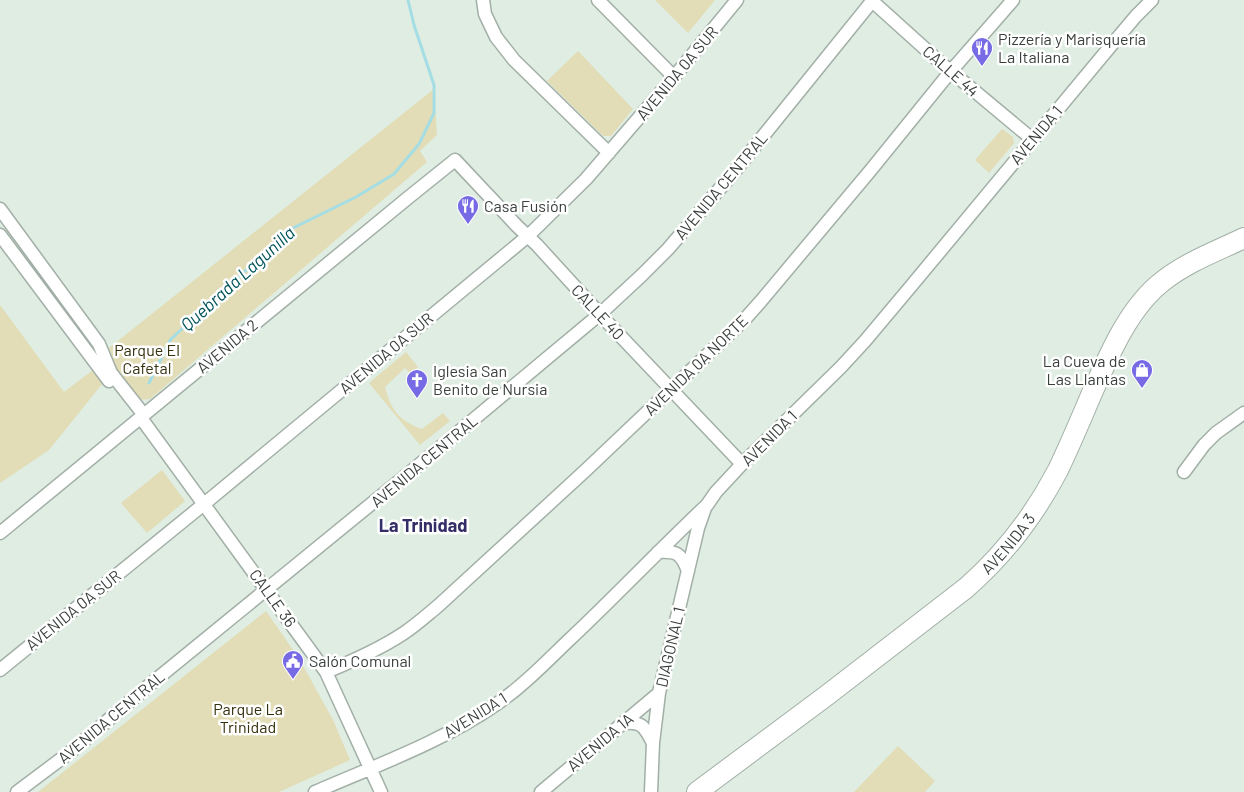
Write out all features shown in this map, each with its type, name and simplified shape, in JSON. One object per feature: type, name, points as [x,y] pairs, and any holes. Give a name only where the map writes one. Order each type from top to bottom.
[{"type":"main road","name":"AVENIDA 3","points":[[697,792],[826,696],[986,571],[1022,530],[1049,488],[1109,356],[1143,301],[1162,282],[1176,272],[1244,238]]},
{"type":"street","points":[[483,0],[485,14],[496,37],[514,60],[609,153]]},
{"type":"street","points":[[598,0],[674,77]]},
{"type":"street","name":"AVENIDA 0A SUR","points":[[0,670],[528,236],[586,180],[738,0]]},
{"type":"street","name":"AVENIDA 0A NORTE","points":[[326,672],[399,636],[438,606],[586,470],[745,319],[864,179],[951,71],[1013,0]]},
{"type":"street","name":"AVENIDA 1","points":[[315,792],[437,739],[474,718],[506,697],[585,625],[707,505],[716,492],[742,464],[847,360],[912,285],[1108,48],[1152,0]]},
{"type":"street","name":"CALLE 44","points":[[872,1],[1032,139]]},
{"type":"street","name":"AVENIDA CENTRAL","points":[[17,792],[69,753],[153,682],[268,590],[600,314],[668,248],[735,171],[872,1]]},
{"type":"street","name":"CALLE 40","points":[[455,160],[537,244],[600,314],[742,464]]},
{"type":"street","name":"AVENIDA 2","points":[[0,533],[455,160]]},
{"type":"street","points":[[0,209],[99,344],[111,373],[141,418]]},
{"type":"street","points":[[0,235],[141,418]]},
{"type":"street","points":[[1184,472],[1216,432],[1244,414]]},
{"type":"street","name":"CALLE 36","points":[[141,418],[326,672],[381,792]]},
{"type":"street","name":"DIAGONAL 1","points":[[651,792],[659,693],[698,528],[707,505]]},
{"type":"street","points":[[658,552],[674,552],[678,554],[682,557],[688,571]]},
{"type":"street","name":"AVENIDA 1A","points":[[541,792],[659,693]]},
{"type":"street","points":[[624,723],[636,722],[640,724],[654,743]]},
{"type":"green space","points":[[655,0],[715,0],[688,33]]},
{"type":"green space","points":[[578,51],[633,109],[611,136],[603,136],[547,81]]},
{"type":"green space","name":"Parque El Cafetal","points":[[434,89],[437,135],[420,151],[427,162],[150,399],[139,400],[119,375],[109,348]]},
{"type":"green space","points":[[1002,129],[1013,137],[1014,143],[989,173],[975,160]]},
{"type":"green space","points":[[0,305],[64,392],[93,370],[103,383],[49,450],[0,483]]},
{"type":"green space","points":[[406,352],[418,367],[410,373],[405,368],[385,387],[393,408],[407,422],[422,429],[443,413],[450,421],[420,445],[369,383]]},
{"type":"green space","points":[[162,470],[185,501],[147,533],[121,503]]},
{"type":"green space","name":"Parque La Trinidad","points":[[266,611],[300,660],[334,722],[350,760],[279,792],[38,792]]},
{"type":"green space","points":[[898,746],[935,781],[925,792],[854,792]]},
{"type":"waterway","name":"Quebrada Lagunilla","points":[[149,383],[171,339],[291,229],[356,197],[394,174],[419,144],[434,113],[434,85],[414,25],[408,0]]},
{"type":"place","name":"Pizzería y Marisquería La Italiana","points":[[982,67]]},
{"type":"place","name":"Casa Fusión","points":[[468,225]]},
{"type":"place","name":"La Cueva de Las Llantas","points":[[1142,389]]},
{"type":"place","name":"Iglesia San Benito de Nursia","points":[[417,399]]},
{"type":"place","name":"Salón Comunal","points":[[293,680]]},
{"type":"district","name":"La Trinidad","points":[[423,526]]}]
